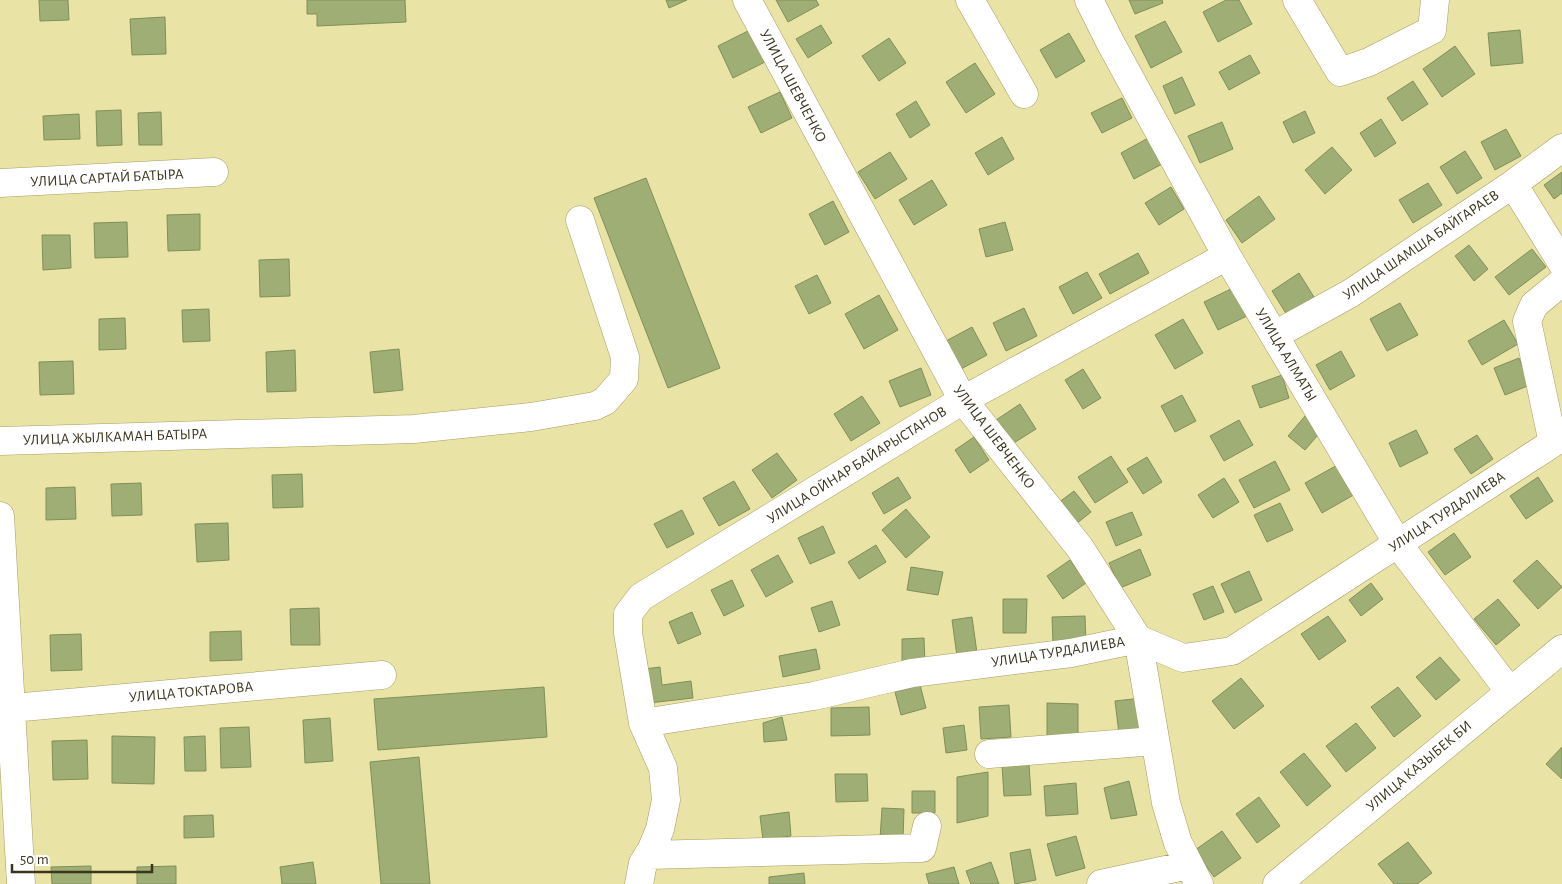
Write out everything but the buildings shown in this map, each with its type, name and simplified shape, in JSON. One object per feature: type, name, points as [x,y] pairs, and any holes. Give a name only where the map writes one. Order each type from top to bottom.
[{"type":"street","name":"УЛИЦА ШЕВЧЕНКО","points":[[747,0],[962,400],[1080,548],[1138,639],[1166,802],[1178,843],[1194,874]]},
{"type":"street","points":[[970,0],[1024,94]]},
{"type":"street","name":"УЛИЦА АЛМАТЫ","points":[[1089,0],[1227,256],[1398,544],[1510,692]]},
{"type":"street","points":[[1297,0],[1340,72],[1369,62],[1432,30],[1435,0]]},
{"type":"street","name":"УЛИЦА ШАМША БАЙГАРАЕВ","points":[[1275,336],[1351,293],[1513,184],[1562,148]]},
{"type":"street","name":"УЛИЦА САРТАЙ БАТЫРА","points":[[0,183],[214,172]]},
{"type":"street","points":[[1513,184],[1562,263]]},
{"type":"street","name":"УЛИЦА ЖЫЛКАМАН БАТЫРА","points":[[0,441],[414,429],[531,418],[595,406],[605,401],[624,379],[625,357],[580,220]]},
{"type":"street","name":"УЛИЦА ОЙНАР БАЙАРЫСТАНОВ","points":[[643,723],[628,633],[628,614],[641,597],[962,400],[1227,256]]},
{"type":"street","points":[[1557,440],[1527,320],[1534,305],[1562,282]]},
{"type":"street","name":"УЛИЦА ТУРДАЛИЕВА","points":[[643,723],[814,696],[912,672],[1071,653],[1138,639],[1183,658],[1232,651],[1557,440]]},
{"type":"street","points":[[0,516],[5,709],[21,884]]},
{"type":"street","name":"УЛИЦА КАЗЫБЕК БИ","points":[[1277,884],[1562,650]]},
{"type":"street","name":"УЛИЦА ТОКТАРОВА","points":[[5,709],[382,675]]},
{"type":"street","points":[[638,884],[643,863],[660,829],[666,800],[663,768],[643,723]]},
{"type":"street","points":[[989,754],[1155,741]]},
{"type":"street","points":[[648,855],[922,848],[927,826]]},
{"type":"street","points":[[1101,884],[1194,874]]}]
